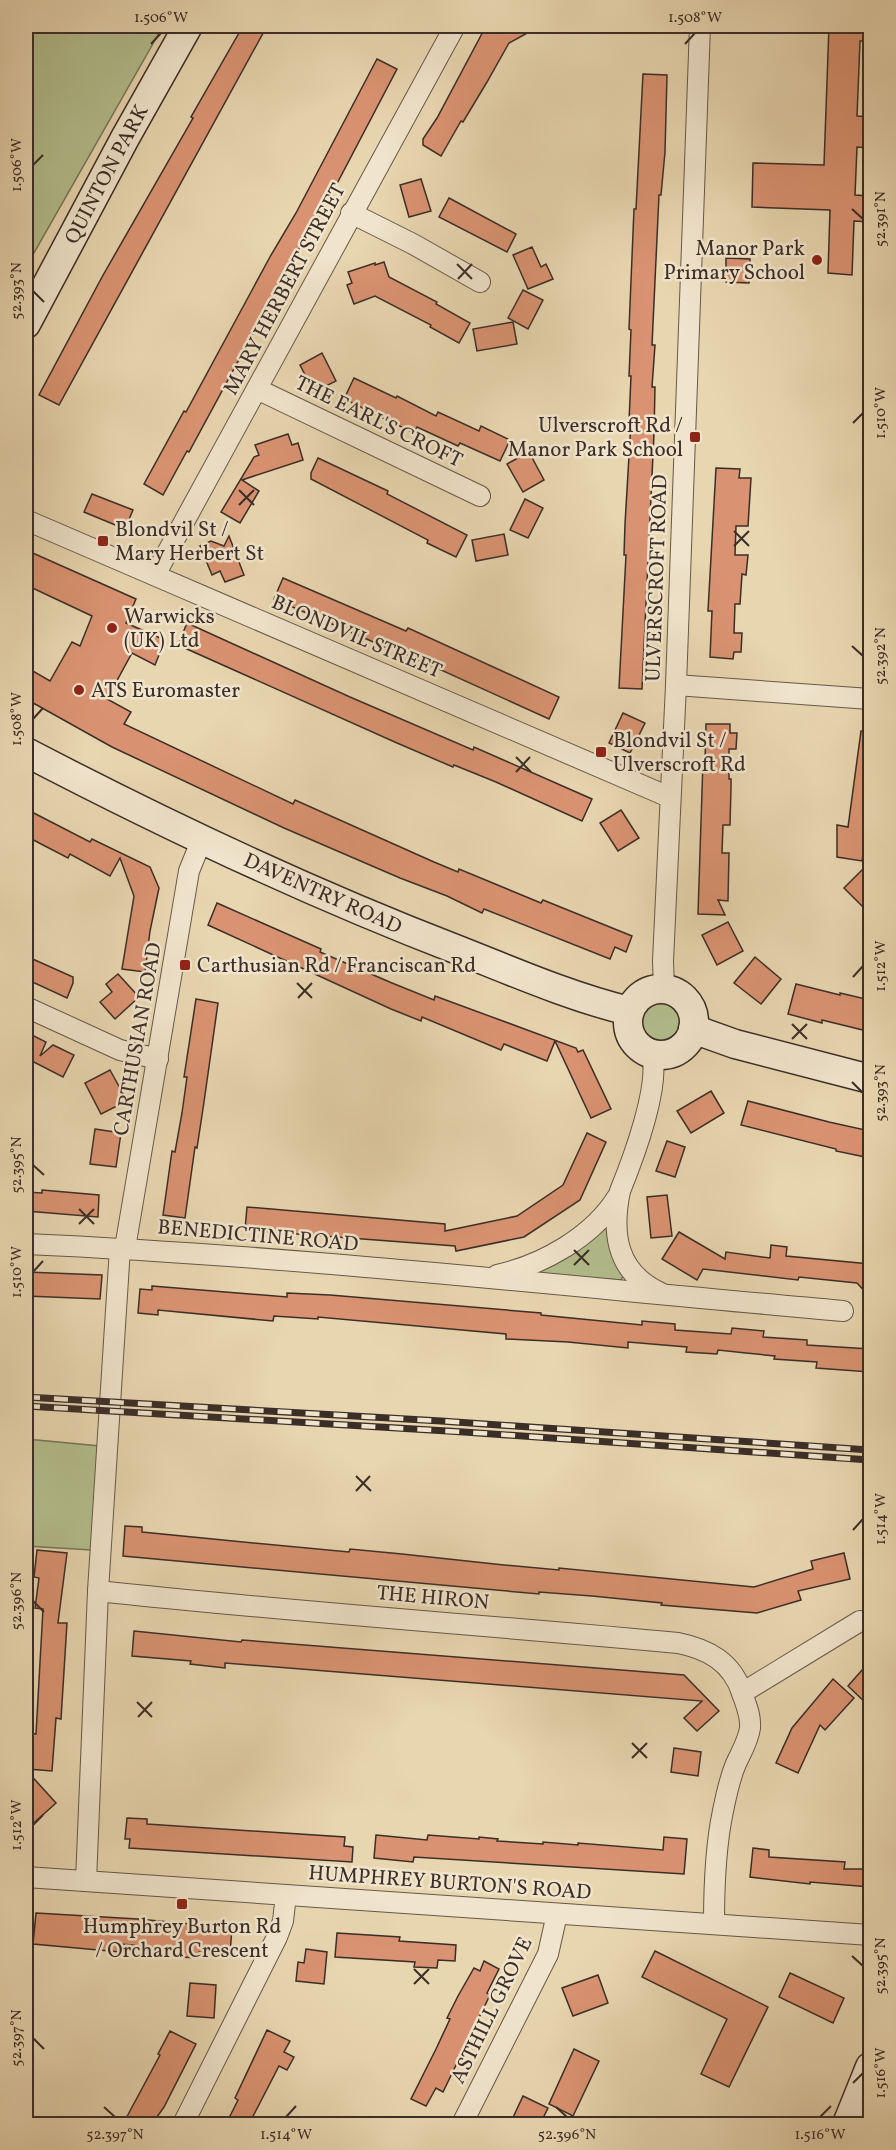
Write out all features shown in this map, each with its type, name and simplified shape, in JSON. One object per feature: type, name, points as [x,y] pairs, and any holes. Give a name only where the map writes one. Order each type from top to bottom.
[{"type":"street","name":"QUINTON PARK","points":[[26,324],[125,138],[188,26]]},
{"type":"street","name":"MARY HERBERT STREET","points":[[155,575],[455,26]]},
{"type":"street","name":"ULVERSCROFT ROAD","points":[[664,989],[669,797],[676,685],[700,26]]},
{"type":"street","points":[[351,213],[413,244],[480,282]]},
{"type":"street","name":"THE EARL'S CROFT","points":[[257,389],[480,496]]},
{"type":"street","name":"BLONDVIL STREET","points":[[26,520],[669,797]]},
{"type":"street","points":[[676,685],[870,699]]},
{"type":"street","name":"DAVENTRY ROAD","points":[[26,752],[305,887],[409,931],[524,975],[629,1011]]},
{"type":"street","name":"CARTHUSIAN ROAD","points":[[122,1248],[158,1059],[189,871],[202,839]]},
{"type":"street","points":[[664,989],[674,992],[686,1001],[693,1015],[693,1029],[679,1049],[663,1055],[652,1054],[641,1049],[633,1041],[628,1027],[629,1011],[643,994],[652,990],[664,989]]},
{"type":"street","points":[[26,1007],[120,1050],[158,1059]]},
{"type":"street","points":[[693,1029],[735,1044],[870,1078]]},
{"type":"street","name":"BENEDICTINE ROAD","points":[[652,1054],[655,1063],[654,1083],[616,1209],[616,1234],[623,1258],[641,1281],[660,1293],[672,1296]]},
{"type":"street","name":"BENEDICTINE ROAD","points":[[487,1278],[520,1268],[573,1241],[606,1213],[621,1191]]},
{"type":"street","name":"BENEDICTINE ROAD","points":[[26,1244],[122,1248],[487,1278],[672,1296]]},
{"type":"street","points":[[86,1881],[98,1591],[122,1248]]},
{"type":"street","points":[[672,1296],[843,1311]]},
{"type":"street","name":"THE HIRON","points":[[98,1591],[206,1603],[678,1643],[701,1649],[723,1662],[733,1672],[749,1710],[750,1727],[730,1779],[721,1818],[714,1887],[714,1924]]},
{"type":"street","points":[[742,1693],[860,1621]]},
{"type":"street","name":"HUMPHREY BURTON'S ROAD","points":[[26,1876],[870,1935]]},
{"type":"street","points":[[183,2124],[277,1937],[283,1921],[286,1895]]},
{"type":"street","name":"ASTHILL GROVE","points":[[462,2124],[548,1954],[557,1914]]},
{"type":"street","points":[[847,2124],[870,2067]]},
{"type":"green space","points":[[26,26],[163,26],[26,267]]},
{"type":"green space","points":[[656,997],[666,997],[679,1004],[686,1017],[686,1027],[679,1040],[666,1047],[656,1047],[647,1043],[640,1036],[636,1027],[636,1017],[640,1008],[647,1001]]},
{"type":"green space","points":[[605,1228],[624,1275],[621,1280],[539,1274],[538,1272]]},
{"type":"green space","points":[[26,1439],[100,1446],[91,1550],[26,1546]]},
{"type":"building","points":[[243,26],[267,26],[59,405],[39,395],[102,277]]},
{"type":"building","points":[[486,26],[540,26],[509,43],[441,156],[423,145],[423,139],[437,118]]},
{"type":"building","points":[[829,26],[870,26],[870,41],[860,41],[857,116],[870,117],[870,148],[857,147],[855,195],[870,196],[870,222],[854,221],[852,275],[828,273],[830,210],[752,207],[753,163],[824,165]]},
{"type":"building","points":[[377,59],[397,69],[320,216],[318,215],[189,452],[187,451],[163,495],[144,484],[296,213]]},
{"type":"building","points":[[643,74],[667,75],[665,152],[661,195],[659,195],[652,345],[655,345],[652,387],[655,387],[654,433],[642,689],[619,688],[631,422],[629,422],[631,330],[629,329]]},
{"type":"building","points":[[421,179],[431,211],[409,217],[400,185]]},
{"type":"building","points":[[449,198],[516,234],[507,252],[439,217]]},
{"type":"building","points":[[532,247],[541,267],[546,264],[553,279],[528,289],[513,255]]},
{"type":"building","points":[[726,258],[750,259],[749,283],[726,282]]},
{"type":"building","points":[[384,262],[389,277],[437,302],[436,304],[470,323],[459,343],[430,327],[431,325],[375,296],[354,304],[347,285],[352,283],[348,272]]},
{"type":"building","points":[[523,290],[543,300],[528,329],[508,318]]},
{"type":"building","points":[[513,322],[517,344],[477,351],[473,329]]},
{"type":"building","points":[[322,353],[336,381],[314,392],[300,365]]},
{"type":"building","points":[[354,378],[436,416],[438,412],[479,431],[481,426],[510,440],[500,461],[460,443],[458,446],[417,427],[414,433],[344,399]]},
{"type":"building","points":[[288,434],[292,445],[298,443],[303,460],[242,480],[259,491],[240,523],[221,512],[254,457],[259,455],[255,445]]},
{"type":"building","points":[[529,452],[544,480],[523,492],[507,464]]},
{"type":"building","points":[[318,458],[388,491],[387,494],[467,535],[456,557],[311,479],[311,473]]},
{"type":"building","points":[[716,468],[740,469],[739,478],[751,478],[748,526],[736,526],[735,555],[748,555],[746,575],[742,574],[740,604],[735,604],[734,633],[742,633],[741,652],[734,652],[733,659],[710,657],[712,611],[708,611]]},
{"type":"building","points":[[92,494],[133,510],[125,529],[84,512]]},
{"type":"building","points":[[525,499],[543,508],[528,538],[510,530]]},
{"type":"building","points":[[504,534],[508,555],[476,561],[472,540]]},
{"type":"building","points":[[229,536],[244,575],[225,582],[220,571],[212,575],[200,546],[211,541],[224,546]]},
{"type":"building","points":[[26,550],[136,599],[126,623],[165,640],[155,665],[132,653],[107,699],[131,712],[124,724],[293,804],[295,800],[458,872],[459,869],[541,903],[543,900],[632,936],[626,952],[615,947],[610,959],[484,909],[482,913],[447,896],[284,828],[112,747],[26,699],[26,667],[50,681],[72,642],[80,646],[92,616],[26,585]]},
{"type":"building","points":[[283,578],[406,631],[408,628],[559,697],[549,719],[386,645],[385,647],[274,599]]},
{"type":"building","points":[[187,623],[350,697],[473,750],[474,747],[592,799],[582,821],[496,782],[454,765],[453,767],[397,743],[178,645]]},
{"type":"building","points":[[623,713],[645,723],[630,753],[609,743]]},
{"type":"building","points":[[706,724],[730,724],[730,733],[737,733],[736,749],[729,749],[730,825],[723,825],[722,853],[729,853],[728,901],[718,900],[725,915],[698,914]]},
{"type":"building","points":[[861,731],[870,732],[870,825],[867,825],[862,861],[837,857],[837,825],[848,827]]},
{"type":"building","points":[[26,809],[90,842],[92,839],[150,867],[159,888],[150,931],[145,972],[122,969],[134,896],[120,858],[110,876],[70,854],[68,858],[43,845],[26,836]]},
{"type":"building","points":[[621,810],[639,838],[618,851],[600,823]]},
{"type":"building","points":[[870,862],[870,914],[844,888]]},
{"type":"building","points":[[217,903],[321,949],[320,952],[434,1000],[435,996],[576,1048],[578,1052],[583,1050],[611,1109],[591,1118],[555,1041],[547,1061],[504,1044],[501,1050],[422,1017],[421,1021],[391,1009],[208,925]]},
{"type":"building","points":[[728,922],[743,951],[717,965],[702,935]]},
{"type":"building","points":[[26,956],[73,977],[67,998],[26,979]]},
{"type":"building","points":[[755,957],[781,979],[761,1004],[734,983]]},
{"type":"building","points":[[118,974],[139,997],[115,1019],[100,1002],[112,992],[106,984]]},
{"type":"building","points":[[796,984],[870,1000],[867,1031],[788,1014]]},
{"type":"building","points":[[196,999],[218,1003],[185,1218],[163,1215],[172,1151],[175,1152],[182,1113],[187,1077],[184,1077]]},
{"type":"building","points":[[26,1032],[46,1042],[40,1056],[53,1045],[74,1055],[63,1077],[26,1058]]},
{"type":"building","points":[[110,1070],[127,1101],[101,1114],[85,1083]]},
{"type":"building","points":[[711,1091],[724,1113],[691,1133],[677,1111]]},
{"type":"building","points":[[748,1101],[870,1131],[870,1158],[741,1125]]},
{"type":"building","points":[[95,1129],[121,1133],[116,1167],[90,1164]]},
{"type":"building","points":[[587,1133],[606,1142],[580,1200],[524,1237],[456,1251],[455,1246],[245,1230],[247,1207],[445,1224],[445,1231],[517,1216],[563,1185]]},
{"type":"building","points":[[667,1141],[685,1147],[675,1177],[656,1171]]},
{"type":"building","points":[[42,1190],[99,1195],[98,1217],[26,1211],[26,1192],[42,1193]]},
{"type":"building","points":[[667,1195],[672,1236],[651,1238],[647,1197]]},
{"type":"building","points":[[679,1232],[725,1259],[726,1252],[770,1258],[771,1245],[787,1247],[786,1256],[870,1264],[870,1297],[857,1283],[799,1277],[798,1280],[703,1269],[697,1280],[662,1259]]},
{"type":"building","points":[[26,1272],[102,1275],[100,1299],[26,1296]]},
{"type":"building","points":[[152,1286],[287,1297],[287,1293],[330,1295],[541,1313],[541,1315],[642,1325],[642,1321],[675,1324],[675,1330],[731,1334],[732,1328],[764,1331],[763,1337],[807,1340],[807,1345],[870,1349],[870,1372],[816,1368],[817,1362],[774,1359],[775,1356],[718,1350],[717,1354],[686,1352],[687,1347],[628,1342],[628,1348],[506,1339],[506,1334],[318,1317],[318,1319],[274,1316],[273,1321],[158,1310],[158,1315],[138,1313],[140,1289],[152,1290]]},
{"type":"building","points":[[125,1526],[142,1527],[142,1532],[223,1540],[349,1552],[350,1549],[754,1587],[813,1569],[811,1561],[844,1553],[850,1579],[798,1591],[801,1600],[757,1613],[661,1605],[662,1603],[592,1596],[539,1592],[539,1594],[123,1556]]},
{"type":"building","points":[[37,1550],[67,1553],[58,1623],[67,1623],[61,1719],[56,1718],[52,1771],[28,1769],[30,1733],[36,1734],[43,1609],[35,1608],[39,1578],[34,1577]]},
{"type":"building","points":[[134,1631],[241,1642],[242,1640],[684,1675],[719,1711],[697,1731],[684,1718],[702,1701],[225,1663],[225,1668],[190,1664],[191,1661],[132,1656]]},
{"type":"building","points":[[870,1661],[870,1707],[848,1686]]},
{"type":"building","points":[[833,1679],[854,1698],[825,1730],[820,1725],[798,1773],[776,1763],[792,1728]]},
{"type":"building","points":[[674,1748],[701,1752],[698,1776],[671,1772]]},
{"type":"building","points":[[27,1771],[56,1803],[26,1830],[26,1794]]},
{"type":"building","points":[[127,1818],[147,1819],[147,1824],[345,1837],[344,1846],[353,1847],[352,1862],[129,1848],[130,1839],[125,1839]]},
{"type":"building","points":[[376,1835],[427,1840],[428,1835],[479,1839],[479,1837],[498,1839],[497,1841],[578,1845],[578,1843],[663,1850],[664,1837],[687,1839],[684,1874],[414,1857],[413,1862],[374,1858]]},
{"type":"building","points":[[753,1848],[769,1850],[769,1857],[845,1862],[844,1869],[870,1869],[870,1887],[810,1882],[810,1884],[750,1877]]},
{"type":"building","points":[[36,1913],[138,1919],[232,1928],[230,1954],[199,1952],[198,1958],[181,1957],[182,1949],[121,1944],[120,1952],[33,1944]]},
{"type":"building","points":[[337,1933],[400,1937],[399,1941],[456,1945],[455,1961],[438,1960],[437,1968],[414,1967],[415,1962],[335,1957]]},
{"type":"building","points":[[306,1949],[327,1952],[324,1984],[296,1981],[298,1962],[304,1963]]},
{"type":"building","points":[[655,1951],[768,2007],[729,2087],[701,2074],[727,2019],[642,1977]]},
{"type":"building","points":[[484,1961],[499,1969],[487,1993],[490,1995],[443,2092],[436,2088],[426,2106],[411,2099],[450,2019],[447,2018],[458,1996],[474,1968],[480,1971]]},
{"type":"building","points":[[790,1973],[844,1998],[833,2023],[779,1997]]},
{"type":"building","points":[[598,1975],[608,2003],[573,2016],[562,1988]]},
{"type":"building","points":[[190,1983],[216,1985],[214,2018],[187,2016]]},
{"type":"building","points":[[267,2030],[290,2041],[284,2052],[294,2057],[287,2070],[279,2066],[249,2124],[226,2124],[238,2100],[235,2098]]},
{"type":"building","points":[[170,2031],[196,2044],[164,2107],[152,2124],[123,2124],[160,2055],[158,2054]]},
{"type":"building","points":[[574,2049],[599,2061],[573,2116],[549,2104]]},
{"type":"building","points":[[523,2096],[548,2108],[540,2124],[510,2124]]},
{"type":"railway","points":[[26,1397],[441,1421],[870,1450]]},
{"type":"railway","points":[[26,1406],[464,1432],[870,1460]]},
{"type":"place","name":"Manor Park Primary School","points":[[817,260]]},
{"type":"place","name":"Ulverscroft Rd / Manor Park School","points":[[695,437]]},
{"type":"place","name":"Blondvil St / Mary Herbert St","points":[[103,541]]},
{"type":"place","name":"Warwicks (UK) Ltd","points":[[112,628]]},
{"type":"place","name":"ATS Euromaster","points":[[79,690]]},
{"type":"place","name":"Blondvil St / Ulverscroft Rd","points":[[601,752]]},
{"type":"place","name":"Carthusian Rd / Franciscan Rd","points":[[185,965]]},
{"type":"place","name":"Humphrey Burton Rd / Orchard Crescent","points":[[182,1904]]}]
